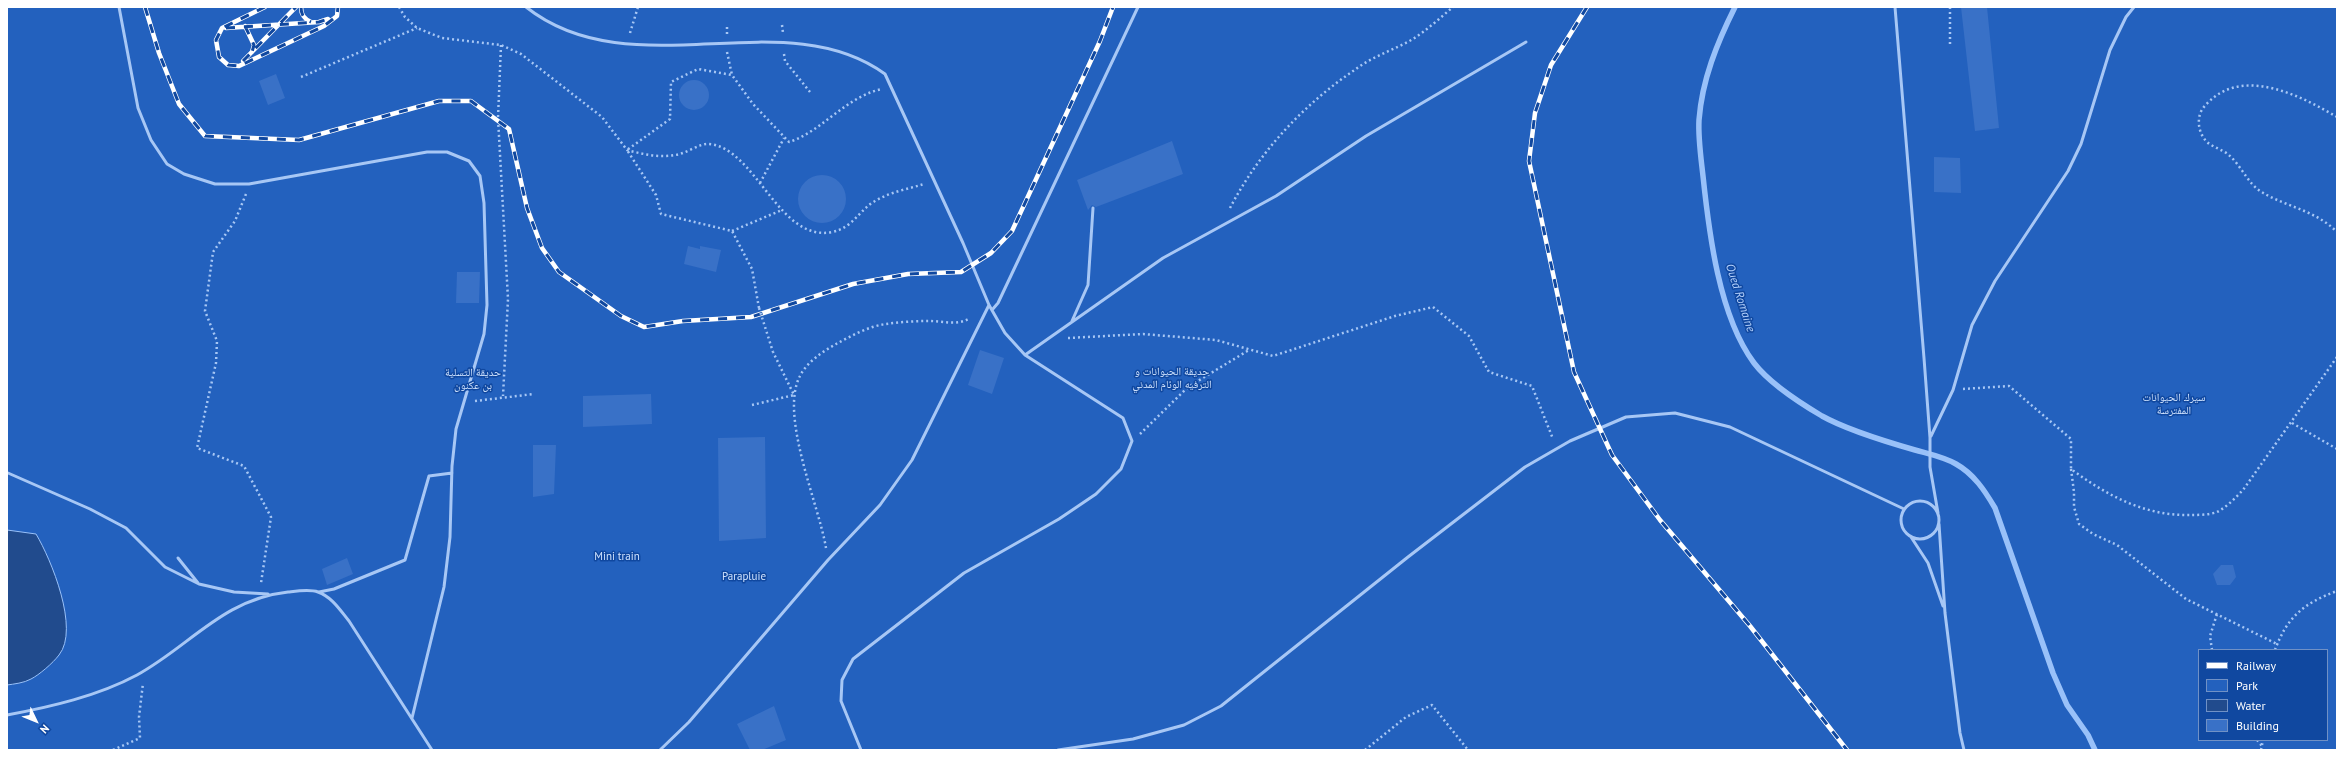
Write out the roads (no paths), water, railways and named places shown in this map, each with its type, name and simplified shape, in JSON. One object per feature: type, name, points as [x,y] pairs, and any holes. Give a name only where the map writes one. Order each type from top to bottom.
[{"type":"lane","points":[[119,7],[138,108],[151,140],[167,164],[184,174],[215,184],[249,184],[427,152],[447,152],[469,161],[480,176],[484,203],[487,305],[484,334],[456,429],[452,473],[450,537],[444,587],[412,718]]},
{"type":"lane","points":[[526,7],[559,26],[595,36],[609,36]]},
{"type":"lane","points":[[992,310],[998,303],[1138,7]]},
{"type":"lane","points":[[1895,7],[1930,438],[1930,468],[1938,513],[1945,614],[1960,733],[1964,750]]},
{"type":"lane","points":[[1930,438],[1953,390],[1972,325],[1995,281],[2068,171],[2081,144],[2110,50],[2126,17],[2134,7]]},
{"type":"lane","points":[[1025,355],[1164,258],[1276,196],[1366,136],[1526,42]]},
{"type":"lane","points":[[861,750],[841,701],[842,680],[853,659],[964,573],[1052,522],[1096,494],[1122,469],[1132,441],[1124,418],[1025,355],[1005,333],[989,304],[892,87],[885,74],[875,63]]},
{"type":"lane","points":[[1071,322],[1088,285],[1094,208]]},
{"type":"lane","points":[[660,750],[689,722],[828,560],[880,505],[912,460],[989,304]]},
{"type":"lane","points":[[1058,750],[1133,739],[1184,726],[1221,706],[1519,472],[1557,449],[1626,416],[1675,413],[1730,427],[1904,509]]},
{"type":"lane","points":[[8,473],[90,509],[126,528],[165,567],[199,584],[234,592],[270,594],[296,591],[318,592],[334,589],[405,560],[429,476],[452,473]]},
{"type":"lane","points":[[1938,513],[1930,503],[1919,501],[1909,504],[1904,509],[1902,515],[1902,527],[1911,537],[1928,563],[1945,614]]},
{"type":"lane","points":[[1911,537],[1920,539],[1929,537],[1939,524]]},
{"type":"lane","points":[[178,558],[199,584]]},
{"type":"lane","points":[[318,592],[334,602],[349,620],[432,750]]},
{"type":"lane","points":[[7,715],[35,710],[104,690],[145,671],[203,627],[244,604],[270,594]]},
{"type":"water","points":[[7,530],[36,534],[49,560],[61,594],[65,612],[66,629],[65,643],[59,655],[50,665],[38,675],[28,680],[7,685]]},
{"type":"waterway","name":"Oued Romaine","points":[[1735,7],[1716,48],[1707,76],[1701,105],[1699,134],[1709,223],[1718,273],[1732,322],[1742,344],[1754,363],[1768,378],[1795,399],[1822,416],[1867,435],[1946,459],[1962,468],[1974,478],[1995,508],[2053,673],[2067,705],[2088,735],[2095,750]]},
{"type":"railway","points":[[145,7],[159,53],[179,104],[205,136],[299,140],[439,101],[471,101],[509,129],[527,208],[542,248],[559,272],[621,316],[644,327],[683,321],[751,317],[853,284],[908,274],[961,272],[991,253],[1012,231],[1100,41],[1113,7]]},
{"type":"railway","points":[[265,7],[222,28],[216,40],[219,57],[228,65],[239,66],[324,26],[337,16],[338,7]]},
{"type":"railway","points":[[243,61],[296,7]]},
{"type":"railway","points":[[301,7],[303,16],[306,20],[311,22]]},
{"type":"railway","points":[[1587,7],[1551,65],[1535,113],[1529,161],[1574,372],[1612,455],[1660,520],[1750,626],[1847,750]]},
{"type":"railway","points":[[226,28],[319,22],[328,19]]},
{"type":"railway","points":[[245,26],[254,45],[252,52]]},
{"type":"park label","name":"حديقة الحيوانات و الترفيه الوئام المدني","points":[[1172,378]]},
{"type":"park label","name":"حديقة التسلية بن عكنون","points":[[473,379]]},
{"type":"park label","name":"سيرك الحيوانات المفترسة","points":[[2174,404]]},
{"type":"park label","name":"Mini train","points":[[617,557]]},
{"type":"park label","name":"Parapluie","points":[[744,577]]}]
